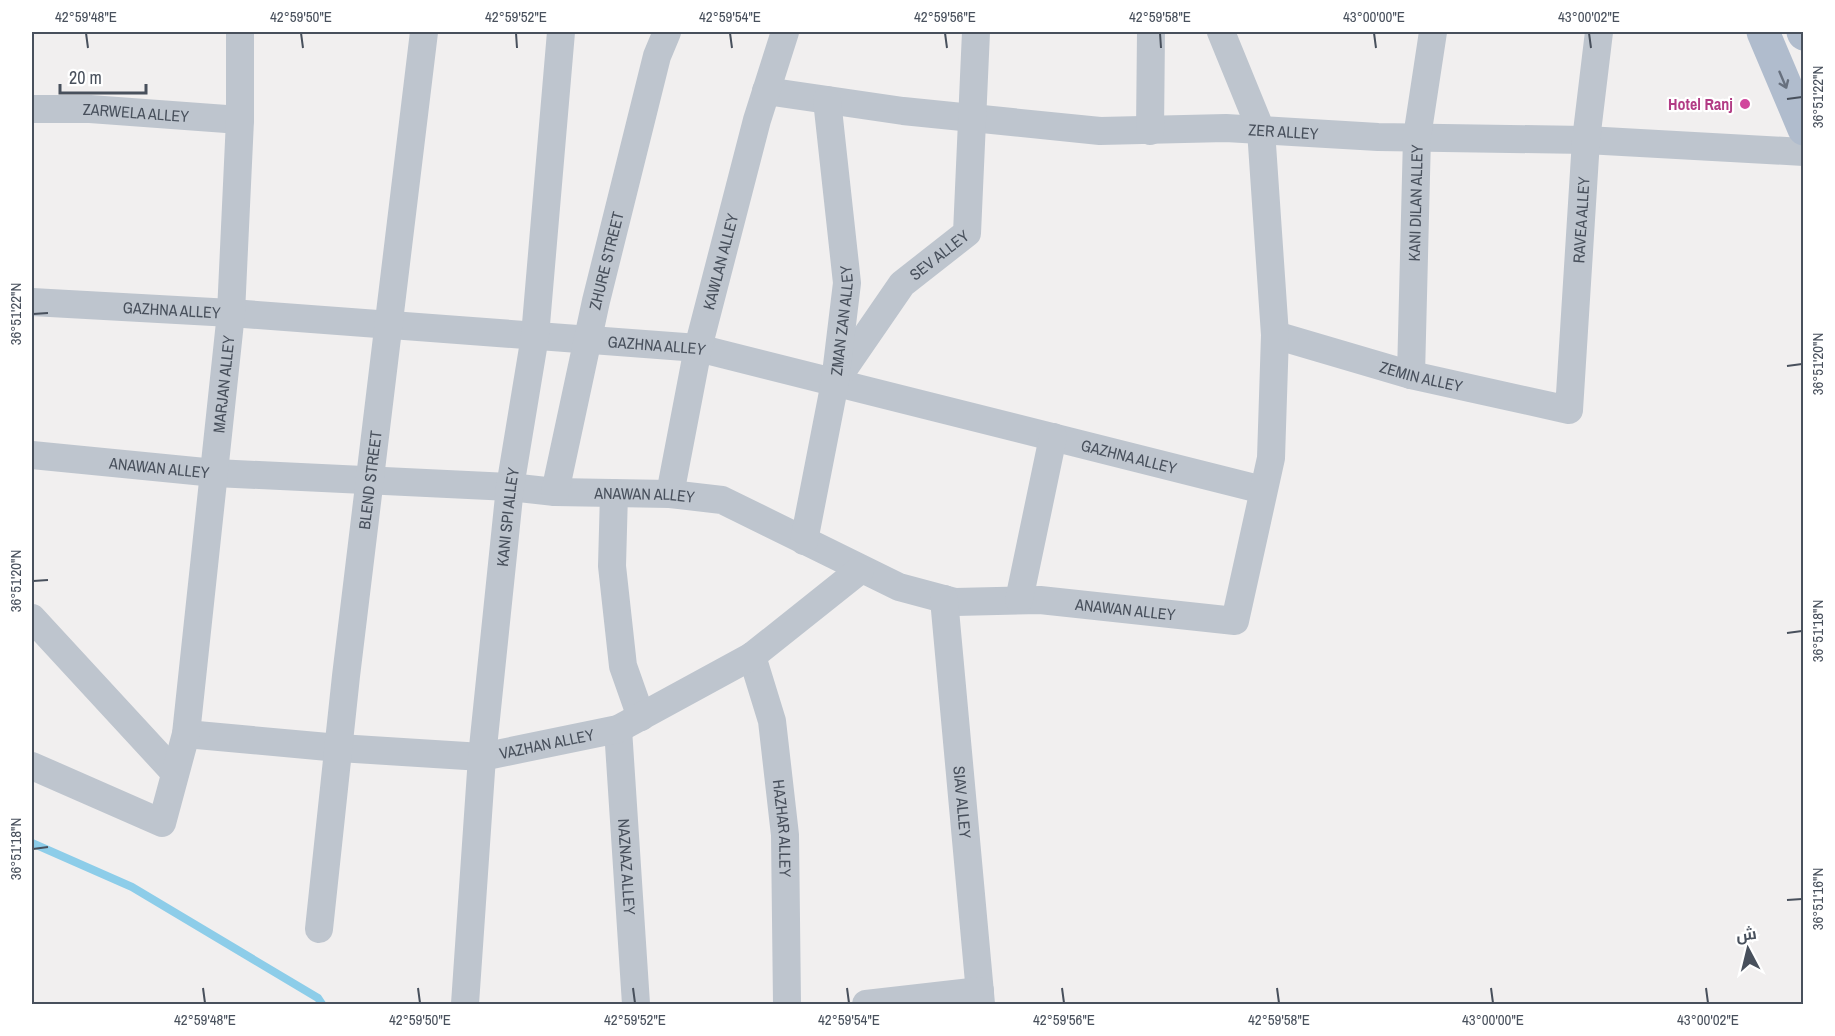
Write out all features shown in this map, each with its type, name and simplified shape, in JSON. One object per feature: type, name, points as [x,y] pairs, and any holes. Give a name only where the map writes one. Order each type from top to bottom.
[{"type":"main road","points":[[1763,32],[1803,129]]},
{"type":"street","name":"MARJAN ALLEY","points":[[32,766],[162,823],[186,734],[231,313],[240,120],[240,32]]},
{"type":"street","name":"BLEND STREET","points":[[319,929],[424,32]]},
{"type":"street","name":"KANI SPI ALLEY","points":[[465,1005],[482,756],[510,487],[535,336],[561,32]]},
{"type":"street","name":"ZHURE STREET","points":[[555,492],[588,340],[657,57],[668,32]]},
{"type":"street","name":"KAWLAN ALLEY","points":[[670,494],[698,348],[766,91],[785,32]]},
{"type":"street","name":"SEV ALLEY","points":[[835,382],[902,284],[967,233],[976,32]]},
{"type":"street","points":[[1150,130],[1151,32]]},
{"type":"street","points":[[1221,32],[1261,130],[1275,335],[1271,458],[1263,490]]},
{"type":"street","name":"KANI DILAN ALLEY","points":[[1411,375],[1417,137],[1433,32]]},
{"type":"street","name":"RAVEA ALLEY","points":[[1569,410],[1586,140],[1599,32]]},
{"type":"street","name":"ZER ALLEY","points":[[766,91],[1100,132],[1226,128],[1417,137],[1586,140],[1803,152]]},
{"type":"street","name":"ZMAN ZAN ALLEY","points":[[804,541],[835,382],[847,283],[827,100]]},
{"type":"street","name":"ZARWELA ALLEY","points":[[32,109],[90,109],[240,120]]},
{"type":"street","name":"GAZHNA ALLEY","points":[[32,302],[231,313],[698,348],[1263,490]]},
{"type":"street","name":"ZEMIN ALLEY","points":[[1275,335],[1411,375],[1569,410]]},
{"type":"street","points":[[1019,600],[1053,437]]},
{"type":"street","name":"ANAWAN ALLEY","points":[[32,455],[214,473],[370,479],[510,487],[555,492],[670,494],[723,500],[860,570],[899,587],[955,602],[1040,600],[1235,621],[1263,490]]},
{"type":"street","name":"NAZNAZ ALLEY","points":[[614,493],[612,566],[629,723],[636,1005]]},
{"type":"street","name":"VAZHAN ALLEY","points":[[186,734],[339,748],[482,756],[629,723],[752,656],[860,570]]},
{"type":"street","name":"SIAV ALLEY","points":[[945,599],[980,998]]},
{"type":"street","points":[[32,618],[175,773]]},
{"type":"street","name":"HAZHAR ALLEY","points":[[752,656],[772,721],[784,835],[787,1005]]},
{"type":"street","points":[[872,1004],[980,998]]},
{"type":"waterway","points":[[32,843],[132,887],[318,998],[322,1004]]},
{"type":"place","name":"Hotel Ranj","points":[[1745,104]]}]
